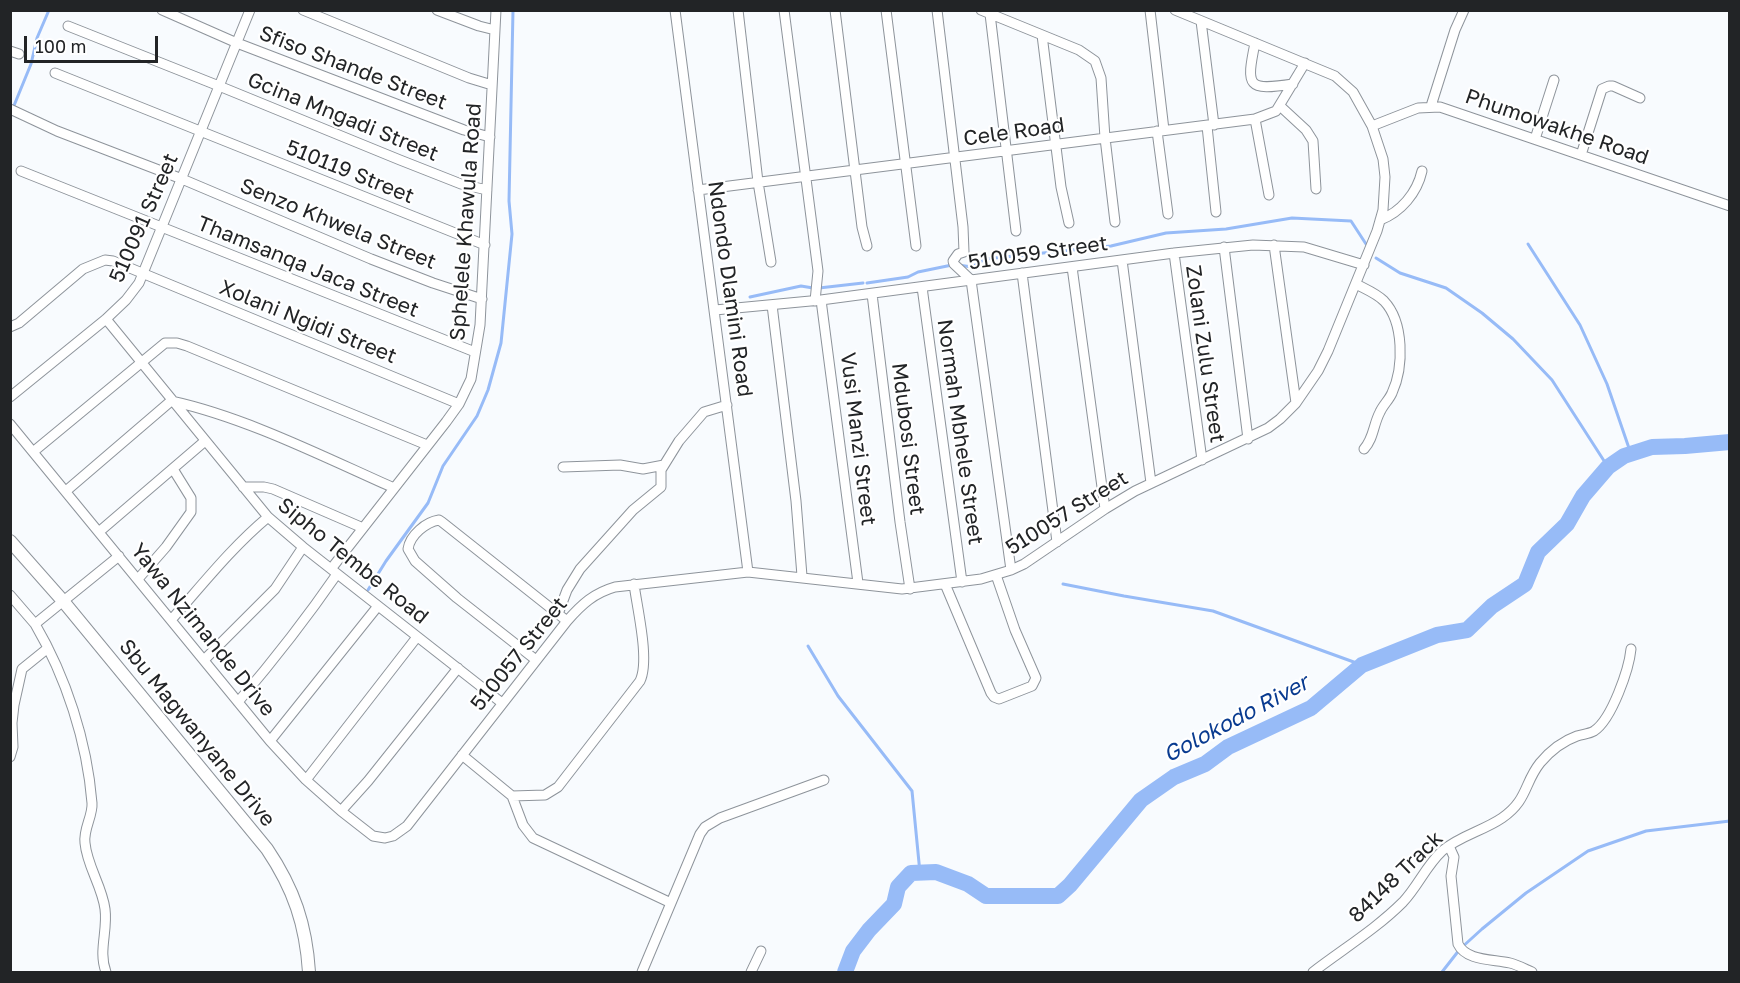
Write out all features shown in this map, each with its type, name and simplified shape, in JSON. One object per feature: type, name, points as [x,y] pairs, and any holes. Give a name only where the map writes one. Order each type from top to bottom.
[{"type":"main road","name":"Sbu Magwanyane Drive","points":[[10,541],[63,601],[279,866],[301,917],[309,972]]},
{"type":"street","name":"Sfiso Shande Street","points":[[162,10],[237,43],[464,130],[490,137]]},
{"type":"street","name":"510091 Street","points":[[10,397],[106,319],[135,290],[250,10]]},
{"type":"street","points":[[303,10],[469,78],[492,85]]},
{"type":"street","points":[[437,10],[495,30]]},
{"type":"street","name":"Sphelele Khawula Road","points":[[238,702],[313,609],[363,528],[459,404],[471,379],[482,299],[496,10]]},
{"type":"street","name":"Ndondo Dlamini Road","points":[[675,10],[748,572]]},
{"type":"street","points":[[738,10],[758,182],[771,262]]},
{"type":"street","name":"Vusi Manzi Street","points":[[784,10],[818,271],[818,301],[858,583]]},
{"type":"street","points":[[835,10],[862,227],[867,246]]},
{"type":"street","points":[[886,10],[916,246]]},
{"type":"street","points":[[937,10],[963,227],[964,252],[958,254],[953,261],[971,280],[1011,570]]},
{"type":"street","points":[[1150,10],[1168,214]]},
{"type":"street","name":"510057 Street","points":[[385,838],[400,833],[407,826],[567,621],[581,604],[596,593],[634,584],[748,572],[910,589],[996,575],[1035,558],[1105,508],[1151,483],[1248,439],[1280,419],[1296,403],[1318,371],[1328,351],[1364,265],[1380,220],[1385,194],[1383,159],[1372,126],[1358,99],[1335,76],[1175,10]]},
{"type":"street","points":[[1431,106],[1455,30],[1464,10]]},
{"type":"street","points":[[985,12],[1079,50],[1095,61],[1101,78],[1105,138],[1115,222]]},
{"type":"street","points":[[985,12],[1016,231]]},
{"type":"street","points":[[1201,21],[1211,125],[1216,212]]},
{"type":"street","name":"Gcina Mngadi Street","points":[[68,26],[461,184],[487,190]]},
{"type":"street","points":[[1042,35],[1064,201],[1069,223]]},
{"type":"street","points":[[1255,43],[1250,77],[1254,85],[1263,88],[1293,84]]},
{"type":"street","points":[[1305,63],[1281,106],[1306,130],[1313,141],[1316,189]]},
{"type":"street","name":"510119 Street","points":[[55,73],[485,246]]},
{"type":"street","points":[[1535,139],[1554,80]]},
{"type":"street","points":[[1581,155],[1602,90],[1613,86],[1640,98]]},
{"type":"street","name":"Cele Road","points":[[698,190],[1255,119],[1273,114],[1281,106]]},
{"type":"street","name":"Phumowakhe Road","points":[[1372,126],[1418,108],[1431,106],[1448,109],[1730,206]]},
{"type":"street","name":"Senzo Khwela Street","points":[[10,109],[57,131],[182,179],[371,259],[482,299]]},
{"type":"street","points":[[1255,119],[1269,195]]},
{"type":"street","name":"Thamsanqa Jaca Street","points":[[21,171],[476,352]]},
{"type":"street","points":[[1380,220],[1395,214],[1403,206],[1416,187],[1422,171]]},
{"type":"street","points":[[1274,245],[1296,403]]},
{"type":"street","name":"510059 Street","points":[[715,310],[818,301],[1224,247],[1304,246],[1364,265]]},
{"type":"street","points":[[1224,247],[1248,439]]},
{"type":"street","name":"Zolani Zulu Street","points":[[1173,253],[1202,460]]},
{"type":"street","name":"Xolani Ngidi Street","points":[[10,327],[19,323],[83,269],[105,260],[113,261],[459,404]]},
{"type":"street","points":[[1122,260],[1151,483]]},
{"type":"street","points":[[1072,267],[1105,508]]},
{"type":"street","points":[[1022,273],[1057,542]]},
{"type":"street","points":[[1356,284],[1385,302],[1396,320],[1401,350],[1394,389],[1379,413],[1370,442],[1364,449]]},
{"type":"street","name":"Normah Mbhele Street","points":[[922,287],[962,582]]},
{"type":"street","name":"Mdubosi Street","points":[[872,294],[910,589]]},
{"type":"street","points":[[772,305],[795,492],[802,576]]},
{"type":"street","name":"Sipho Tembe Road","points":[[106,319],[268,517],[334,572],[502,703]]},
{"type":"street","points":[[33,452],[165,343],[177,343],[427,445]]},
{"type":"street","points":[[66,491],[171,401],[206,410],[241,423],[394,488]]},
{"type":"street","points":[[558,614],[567,590],[580,569],[633,510],[661,487],[660,475],[679,441],[698,418],[708,410],[727,405]]},
{"type":"street","name":"Yawa Nzimande Drive","points":[[10,424],[270,741],[306,780],[341,811],[373,836],[385,838]]},
{"type":"street","points":[[100,531],[205,441]]},
{"type":"street","points":[[563,466],[620,465],[643,470],[664,465]]},
{"type":"street","points":[[138,579],[166,547],[191,512],[191,498],[173,469]]},
{"type":"street","points":[[243,487],[273,489],[363,528]]},
{"type":"street","points":[[171,620],[220,562],[245,536],[268,517]]},
{"type":"street","points":[[536,660],[457,598],[415,561],[408,549],[415,534],[430,522],[439,520],[567,621]]},
{"type":"street","points":[[204,660],[275,589],[303,547]]},
{"type":"street","points":[[35,624],[119,556]]},
{"type":"street","points":[[945,584],[991,693],[999,699],[1032,686],[1036,678],[1015,630],[996,575]]},
{"type":"street","points":[[512,796],[545,795],[558,786],[640,681],[645,661],[634,584]]},
{"type":"street","points":[[10,595],[35,624],[48,648],[70,702],[85,759],[92,808],[85,840],[105,909],[102,954],[106,972]]},
{"type":"street","points":[[270,741],[378,606]]},
{"type":"street","points":[[306,780],[417,637]]},
{"type":"street","points":[[10,675],[22,669],[48,648]]},
{"type":"street","name":"84148 Track","points":[[1313,972],[1365,934],[1403,901],[1418,885],[1433,860],[1449,846],[1502,818],[1524,796],[1535,771],[1552,751],[1565,741],[1591,733],[1599,727],[1625,679],[1631,649]]},
{"type":"street","points":[[10,758],[13,747],[14,705],[22,669]]},
{"type":"street","points":[[341,811],[458,669]]},
{"type":"street","points":[[462,755],[512,796],[523,825],[533,838],[671,903]]},
{"type":"street","points":[[642,972],[705,827],[711,822],[824,780]]},
{"type":"street","points":[[1449,846],[1454,857],[1451,876],[1460,949],[1468,955],[1509,963],[1532,972]]},
{"type":"street","points":[[751,972],[761,951]]},
{"type":"waterway","points":[[13,108],[49,10]]},
{"type":"waterway","points":[[368,590],[428,503],[443,466],[477,416],[488,390],[501,343],[512,234],[509,201],[513,10]]},
{"type":"waterway","points":[[958,265],[972,267],[985,259],[1111,246],[1166,233],[1226,229],[1292,218],[1351,221],[1366,244]]},
{"type":"waterway","points":[[1528,244],[1580,325],[1607,384],[1631,454]]},
{"type":"waterway","points":[[1376,258],[1400,273],[1446,288],[1482,313],[1513,339],[1552,380],[1608,467]]},
{"type":"waterway","points":[[867,283],[908,277],[918,272],[952,265]]},
{"type":"waterway","points":[[819,288],[863,283]]},
{"type":"waterway","points":[[750,297],[801,286],[813,288]]},
{"type":"waterway","name":"Golokodo River","points":[[845,972],[853,951],[894,904],[898,887],[911,873],[936,872],[968,884],[986,896],[1058,896],[1070,885],[1141,800],[1174,777],[1205,764],[1228,747],[1311,708],[1362,665],[1437,635],[1467,630],[1492,606],[1525,584],[1538,552],[1567,524],[1583,496],[1608,467],[1624,456],[1652,447],[1730,442]]},
{"type":"waterway","points":[[1063,584],[1213,611],[1362,665]]},
{"type":"waterway","points":[[808,646],[838,696],[912,791],[920,873]]},
{"type":"waterway","points":[[1442,972],[1460,949],[1482,929],[1526,893],[1588,851],[1646,831],[1730,821]]}]
